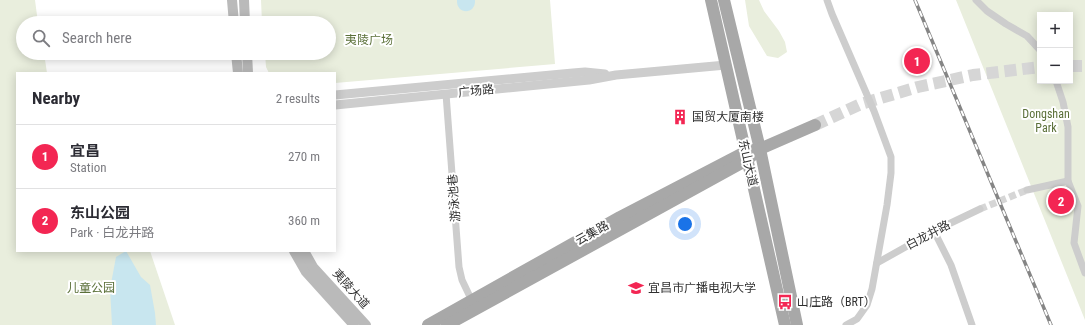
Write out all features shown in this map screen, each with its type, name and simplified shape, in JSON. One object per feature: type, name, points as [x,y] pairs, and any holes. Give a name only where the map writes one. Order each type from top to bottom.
[{"type":"main road","points":[[232,0],[233,16]]},
{"type":"main road","points":[[244,0],[245,16]]},
{"type":"main road","name":"东山大道","points":[[712,0],[785,325]]},
{"type":"main road","name":"东山大道","points":[[724,0],[760,149],[797,325]]},
{"type":"main road","points":[[237,60],[238,72]]},
{"type":"main road","points":[[247,60],[248,72]]},
{"type":"main road","name":"云集路","points":[[428,325],[620,217],[760,149],[815,125]]},
{"type":"main road","name":"云集路","points":[[447,325],[746,156]]},
{"type":"main road","name":"夷陵大道","points":[[295,252],[306,272],[354,325]]},
{"type":"main road","name":"夷陵大道","points":[[305,252],[313,267],[366,325]]},
{"type":"street","points":[[827,0],[874,112],[891,157],[891,173],[887,206],[872,289],[867,305],[857,319],[846,325]]},
{"type":"street","points":[[976,0],[987,11],[1027,36],[1038,48]]},
{"type":"street","name":"广场路","points":[[336,105],[589,80],[616,75],[726,65]]},
{"type":"street","name":"广场路","points":[[336,95],[579,72],[616,75]]},
{"type":"street","points":[[1057,84],[1063,102],[1068,127],[1068,181],[1078,206],[1074,243],[1085,273]]},
{"type":"street","name":"游泳池巷","points":[[446,94],[459,267],[462,280],[472,301]]},
{"type":"street","points":[[1027,190],[1068,181]]},
{"type":"street","name":"白龙井路","points":[[877,262],[934,231],[980,209]]},
{"type":"street","points":[[934,231],[951,265],[972,325]]},
{"type":"green space","name":"儿童公园","points":[[0,0],[35,0],[37,16],[16,16],[16,60],[45,60],[47,72],[16,72],[16,252],[150,252],[175,325],[0,325]]},
{"type":"green space","name":"夷陵广场","points":[[261,0],[550,0],[555,64],[336,83],[336,72],[268,72],[266,67],[266,60],[336,60],[336,16],[262,16]]},
{"type":"green space","points":[[745,0],[759,0],[764,11],[779,31],[785,42],[787,52],[778,58],[767,56],[749,26]]},
{"type":"green space","name":"Dongshan Park","points":[[956,0],[1085,0],[1085,320]]},
{"type":"water","points":[[457,0],[475,0],[474,5],[469,11],[463,11],[458,5]]},
{"type":"water","points":[[127,252],[141,277],[150,285],[156,325],[112,325],[110,289],[116,257]]},
{"type":"tunnel","points":[[1073,66],[1085,66]]},
{"type":"tunnel","points":[[815,125],[861,104],[918,87],[973,75],[1037,67]]},
{"type":"tunnel","points":[[980,209],[1027,190]]},
{"type":"railway","points":[[915,0],[1051,325]]},
{"type":"place","name":"宜昌","points":[[917,61]]},
{"type":"place","name":"国贸大厦南楼","points":[[680,117]]},
{"type":"place","name":"东山公园","points":[[1061,201]]},
{"type":"place","name":"宜昌市广播电视大学","points":[[636,288]]},
{"type":"place","name":"山庄路（BRT）","points":[[785,302]]}]
